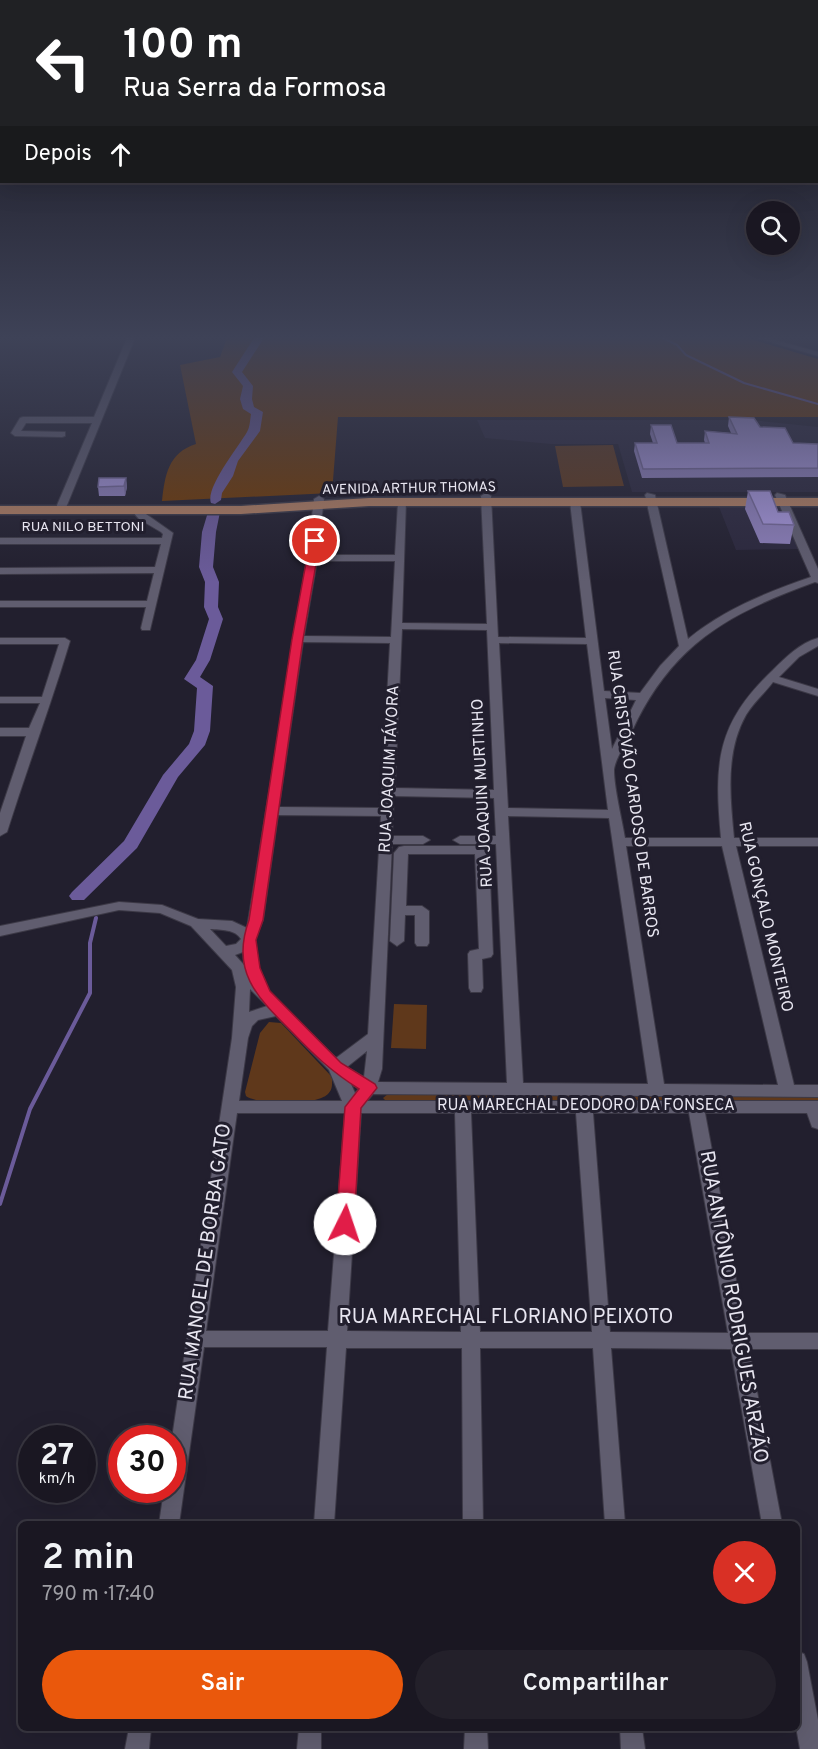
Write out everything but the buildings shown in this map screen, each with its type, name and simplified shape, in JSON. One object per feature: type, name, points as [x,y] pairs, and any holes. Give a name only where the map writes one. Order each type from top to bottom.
[{"type":"main road","name":"AVENIDA ARTHUR THOMAS","points":[[782,499],[818,495]]},
{"type":"main road","name":"AVENIDA ARTHUR THOMAS","points":[[0,504],[136,510],[242,510],[367,496],[575,502],[651,499]]},
{"type":"main road","name":"AVENIDA ARTHUR THOMAS","points":[[0,510],[485,499],[782,499],[818,502]]},
{"type":"street","points":[[62,434],[15,433],[23,420],[97,420],[62,507]]},
{"type":"street","name":"RUA JOAQUIN MURTINHO","points":[[485,499],[514,1089]]},
{"type":"street","points":[[651,499],[685,648]]},
{"type":"street","points":[[608,769],[643,698],[663,668],[685,648],[741,609],[775,592],[818,579],[782,499]]},
{"type":"street","points":[[263,994],[252,968],[249,940],[256,920],[274,811],[319,502]]},
{"type":"street","name":"RUA JOAQUIM TÁVORA","points":[[353,1107],[369,1088],[374,1069],[404,502]]},
{"type":"street","name":"RUA CRISTÓVÃO CARDOSO DE BARROS","points":[[575,502],[608,769],[657,1090]]},
{"type":"street","points":[[136,510],[138,515],[168,533],[146,627]]},
{"type":"street","name":"RUA NILO BETTONI","points":[[0,541],[167,541]]},
{"type":"street","points":[[312,558],[400,558]]},
{"type":"street","points":[[0,571],[160,570]]},
{"type":"street","points":[[0,604],[152,604]]},
{"type":"street","points":[[397,626],[592,641]]},
{"type":"street","points":[[298,639],[396,640]]},
{"type":"street","points":[[0,641],[64,641],[47,699],[33,732],[0,832]]},
{"type":"street","name":"RUA GONÇALO MONTEIRO","points":[[788,1092],[728,842],[723,790],[728,746],[741,713],[771,678],[795,655],[818,641]]},
{"type":"street","points":[[771,678],[818,693]]},
{"type":"street","points":[[598,694],[643,698]]},
{"type":"street","points":[[0,700],[47,699]]},
{"type":"street","points":[[0,732],[33,732]]},
{"type":"street","points":[[389,792],[499,794]]},
{"type":"street","points":[[274,811],[388,812]]},
{"type":"street","points":[[500,812],[615,813]]},
{"type":"street","points":[[386,840],[448,844],[482,852],[486,954],[475,954],[476,988]]},
{"type":"street","points":[[397,941],[401,853],[404,850],[501,840]]},
{"type":"street","points":[[620,842],[818,842]]},
{"type":"street","points":[[0,931],[119,906],[162,909],[196,923],[228,926],[244,932],[249,940]]},
{"type":"street","points":[[220,949],[217,936],[257,907]]},
{"type":"street","points":[[398,910],[422,911],[422,944]]},
{"type":"street","points":[[196,923],[279,1011],[336,1067],[369,1088],[657,1090],[694,1099],[788,1092],[817,1107]]},
{"type":"street","points":[[220,949],[239,950],[249,940]]},
{"type":"street","name":"RUA MANOEL DE BORBA GATO","points":[[169,1521],[240,1038],[243,987],[239,968]]},
{"type":"street","points":[[240,1038],[243,1025],[250,1017],[261,1012],[279,1011]]},
{"type":"street","points":[[336,1067],[376,1036]]},
{"type":"street","points":[[324,1521],[353,1107],[336,1067]]},
{"type":"street","name":"RUA MARECHAL DEODORO DA FONSECA","points":[[229,1107],[584,1106],[694,1099],[817,1107]]},
{"type":"street","name":"RUA ANTÔNIO RODRIGUES ARZÃO","points":[[694,1099],[771,1521]]},
{"type":"street","points":[[463,1106],[471,1341],[473,1521]]},
{"type":"street","points":[[584,1106],[615,1521]]},
{"type":"street","name":"RUA MARECHAL FLORIANO PEIXOTO","points":[[195,1339],[818,1341]]},
{"type":"street","points":[[800,1684],[812,1749]]},
{"type":"street","points":[[137,1749],[140,1731]]},
{"type":"street","points":[[309,1749],[310,1731]]},
{"type":"street","points":[[476,1731],[476,1749]]},
{"type":"street","points":[[632,1731],[633,1749]]},
{"type":"shaded area","points":[[191,420],[338,420],[332,493],[162,501],[167,474],[174,459],[179,453],[196,444]]},
{"type":"shaded area","points":[[477,420],[751,420],[818,427],[818,492],[632,492],[618,444],[551,444],[485,438]]},
{"type":"shaded area","points":[[613,445],[624,486],[563,487],[555,446]]},
{"type":"shaded area","points":[[719,507],[781,507],[800,549],[736,550]]},
{"type":"shaded area","points":[[394,1004],[427,1005],[426,1049],[391,1048]]},
{"type":"shaded area","points":[[269,1022],[281,1023],[332,1077],[328,1094],[312,1101],[287,1103],[262,1101],[246,1096],[245,1092],[260,1033]]},
{"type":"shaded area","points":[[388,1094],[678,1095],[685,1099],[684,1102],[387,1102],[383,1098]]},
{"type":"shaded area","points":[[705,1095],[818,1095],[818,1103],[709,1103],[703,1099]]},
{"type":"waterway","points":[[215,500],[216,493],[227,476],[232,461],[254,431],[256,420]]},
{"type":"waterway","points":[[78,896],[131,844],[171,775],[197,745],[202,731],[205,686],[192,679],[203,660],[216,619],[211,607],[212,582],[206,567],[209,532],[214,512]]},
{"type":"waterway","points":[[0,1204],[30,1109],[90,993],[90,943],[96,918]]},
{"type":"route","points":[[315,541],[256,920],[249,940],[252,968],[263,994],[336,1067],[369,1088],[353,1107],[345,1224]]}]
